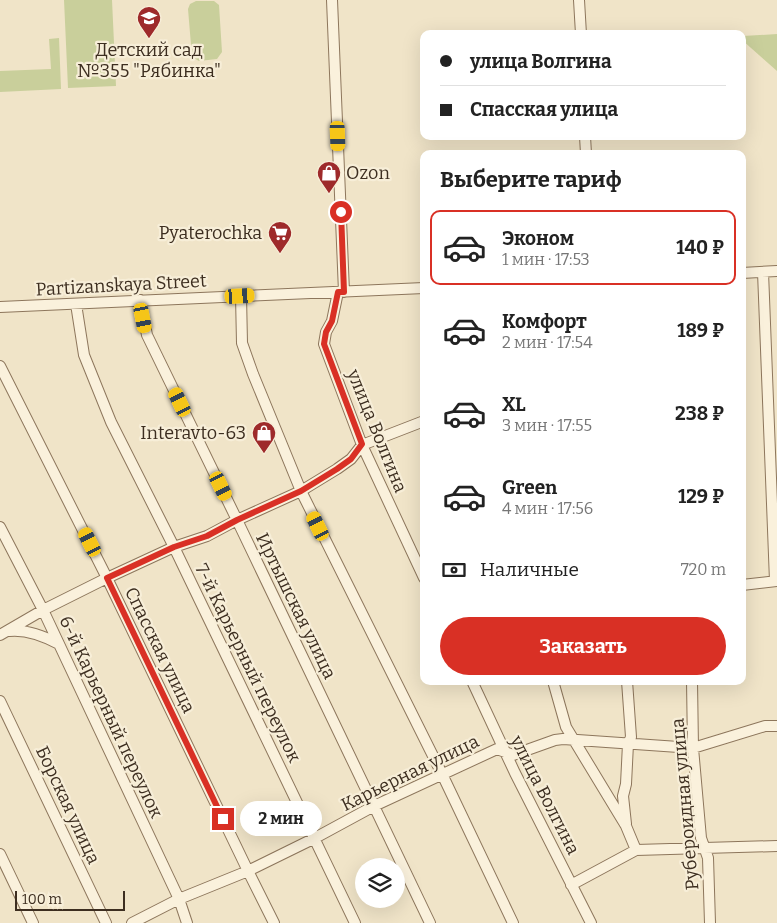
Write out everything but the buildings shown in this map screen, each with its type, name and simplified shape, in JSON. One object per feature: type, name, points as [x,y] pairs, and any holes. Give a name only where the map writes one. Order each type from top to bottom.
[{"type":"street","name":"улица Волгина","points":[[332,0],[341,292],[332,321],[326,332],[324,344],[362,444],[420,569]]},
{"type":"street","points":[[579,0],[581,30]]},
{"type":"street","points":[[746,273],[777,271]]},
{"type":"street","points":[[746,585],[776,581],[763,272]]},
{"type":"street","name":"Partizanskaya Street","points":[[0,308],[420,288]]},
{"type":"street","points":[[240,296],[242,342],[253,374],[301,491],[442,774],[513,923]]},
{"type":"street","name":"Иртышская улица","points":[[140,300],[146,335],[430,923]]},
{"type":"street","name":"7-й Карьерный переулок","points":[[76,304],[84,355],[112,422],[355,923]]},
{"type":"street","name":"Спасская улица","points":[[0,366],[107,578],[274,923]]},
{"type":"street","points":[[3,634],[43,610],[107,578],[174,547],[207,536],[301,491],[351,459],[362,444],[420,422]]},
{"type":"street","name":"6-й Карьерный переулок","points":[[0,527],[43,610],[179,899],[187,923]]},
{"type":"street","points":[[3,634],[16,630],[35,633],[59,644]]},
{"type":"street","name":"улица Волгина","points":[[474,685],[591,923]]},
{"type":"street","points":[[554,685],[566,727],[626,826],[636,850]]},
{"type":"street","points":[[626,826],[623,796],[626,784],[628,744],[631,737],[628,685]]},
{"type":"street","name":"Рубероидная улица","points":[[692,685],[694,748],[701,838],[708,858],[710,923]]},
{"type":"street","name":"Борская улица","points":[[0,701],[106,923]]},
{"type":"street","name":"Карьерная улица","points":[[132,923],[179,899],[248,871],[374,806],[497,749],[513,755],[555,740],[694,748],[765,726],[777,726]]},
{"type":"street","points":[[572,884],[636,850],[777,846]]},
{"type":"street","points":[[0,854],[33,923]]},
{"type":"green space","points":[[64,0],[112,0],[116,86],[68,88]]},
{"type":"green space","points":[[196,1],[214,1],[219,5],[222,52],[217,59],[199,61],[192,57],[188,9],[190,4]]},
{"type":"green space","points":[[777,34],[777,71],[746,44],[746,36]]},
{"type":"green space","points":[[59,38],[61,89],[0,92],[0,71],[51,69],[49,39]]},
{"type":"place","name":"Детский сад №355 \"Рябинка\"","points":[[149,39]]},
{"type":"place","name":"Ozon","points":[[329,194]]},
{"type":"place","name":"Pyaterochka","points":[[280,254]]},
{"type":"place","name":"Interavto-63","points":[[264,454]]},
{"type":"route","points":[[223,819],[107,578],[174,547],[207,536],[301,491],[351,459],[362,444],[324,344],[326,332],[332,321],[338,292],[344,292],[341,212]]}]
